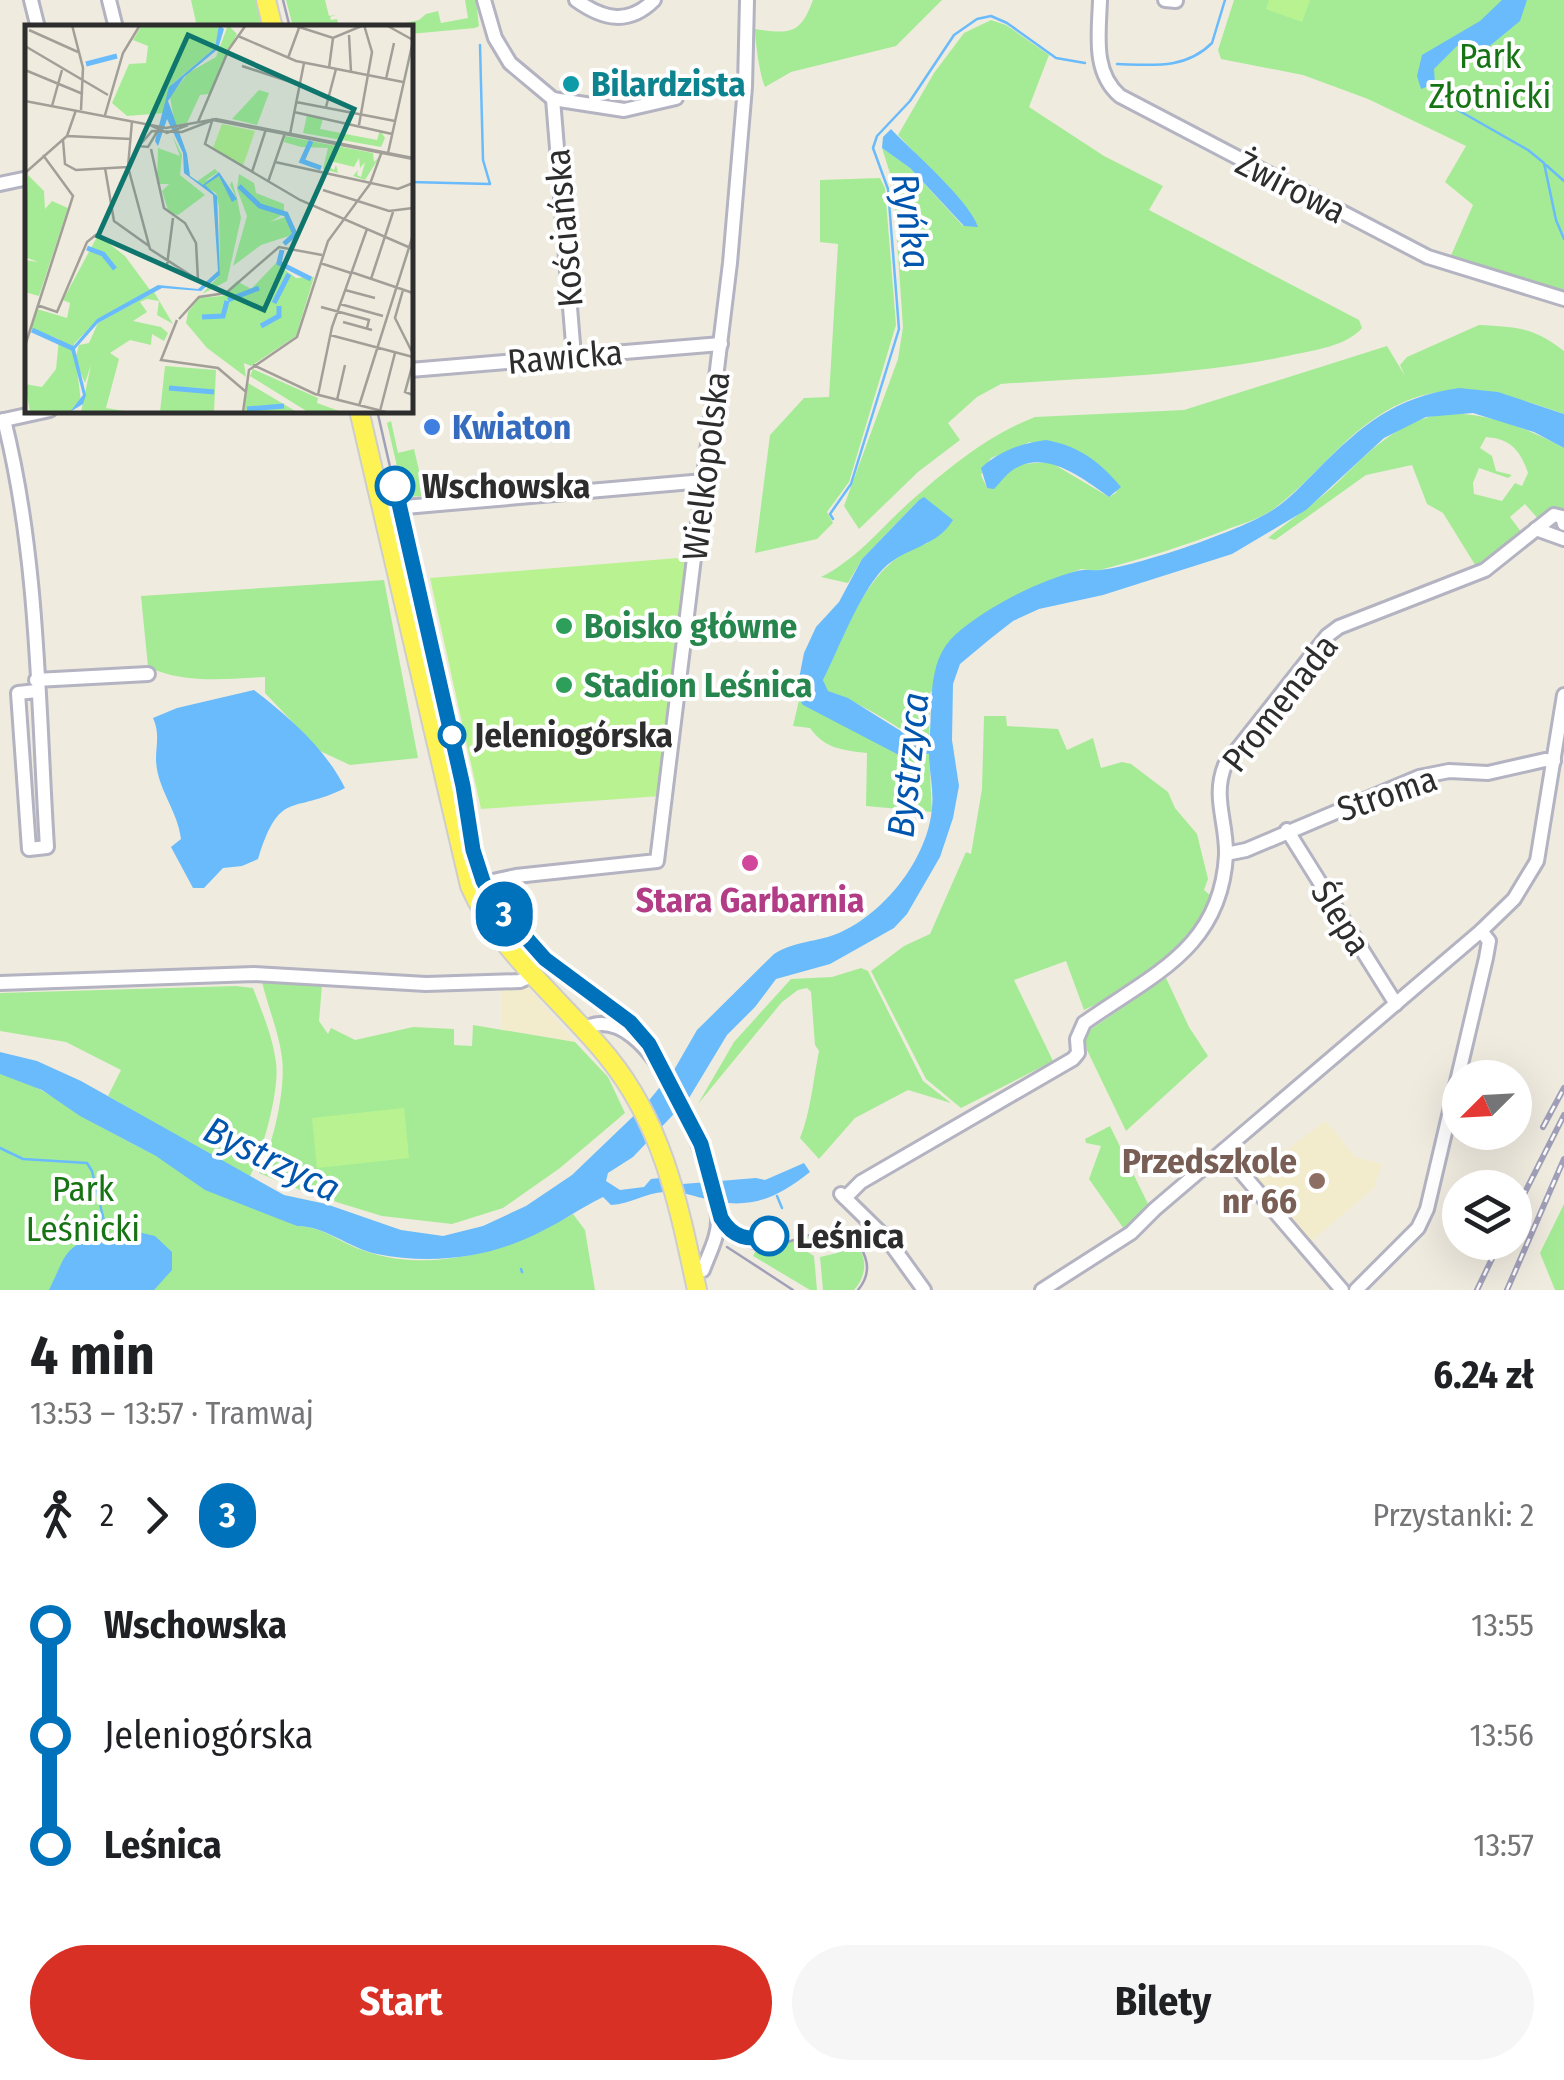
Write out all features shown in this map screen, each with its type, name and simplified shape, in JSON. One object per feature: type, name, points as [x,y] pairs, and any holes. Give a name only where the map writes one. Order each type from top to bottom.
[{"type":"main road","points":[[266,0],[271,25]]},
{"type":"main road","points":[[359,412],[470,886],[492,925],[584,1028],[627,1084],[667,1163],[698,1277]]},
{"type":"street","points":[[31,0],[37,25]]},
{"type":"street","points":[[110,0],[115,25]]},
{"type":"street","name":"Kościańska","points":[[484,0],[495,38],[510,63],[553,99],[624,110],[676,98]]},
{"type":"street","points":[[576,0],[603,16],[618,19],[640,13],[654,0]]},
{"type":"street","name":"Wielkopolska","points":[[470,886],[516,876],[657,862],[721,344],[745,87],[747,0]]},
{"type":"street","name":"Żwirowa","points":[[1100,0],[1098,42],[1102,70],[1120,96],[1428,256],[1564,300]]},
{"type":"street","points":[[1165,0],[1176,0]]},
{"type":"street","name":"Kościańska","points":[[553,99],[574,356]]},
{"type":"street","points":[[0,184],[25,179]]},
{"type":"street","name":"Rawicka","points":[[412,370],[721,344]]},
{"type":"street","points":[[40,412],[2,420],[21,494],[37,686],[47,847],[29,849],[18,693],[37,686],[148,674]]},
{"type":"street","points":[[382,509],[704,480]]},
{"type":"street","name":"Promenada","points":[[924,1290],[888,1240],[842,1196],[1078,1053],[1076,1039],[1084,1022],[1182,955],[1200,936],[1220,891],[1226,854],[1218,782],[1226,765],[1320,643],[1339,627],[1485,570],[1554,514],[1562,517],[1564,524]]},
{"type":"street","points":[[1536,529],[1564,539]]},
{"type":"street","points":[[1042,1290],[1131,1234],[1482,931],[1514,899],[1532,873],[1564,694]]},
{"type":"street","name":"Stroma","points":[[1226,854],[1246,850],[1436,772],[1488,773],[1554,761]]},
{"type":"street","name":"Ślepa","points":[[1287,830],[1396,1004]]},
{"type":"street","points":[[1356,1290],[1418,1228],[1426,1209],[1486,958],[1489,941],[1482,931]]},
{"type":"street","points":[[0,983],[254,974],[426,984],[520,982],[535,974]]},
{"type":"street","points":[[584,1028],[600,1024],[638,1039],[653,1054],[692,1128],[716,1206],[717,1234],[698,1277]]},
{"type":"street","points":[[1223,1151],[1342,1290]]},
{"type":"shaded area","points":[[528,987],[575,1042],[502,1030],[502,988]]},
{"type":"shaded area","name":"Przedszkole nr 66","points":[[1326,1121],[1355,1157],[1382,1164],[1374,1188],[1310,1242],[1253,1174]]},
{"type":"green space","points":[[191,0],[257,0],[263,25],[197,25]]},
{"type":"green space","points":[[286,0],[325,0],[329,16],[336,15],[331,20],[337,19],[338,25],[292,25]]},
{"type":"green space","points":[[465,0],[476,0],[479,26],[475,28],[412,34],[412,25],[396,25],[438,11],[441,23],[468,18]]},
{"type":"green space","points":[[813,0],[942,0],[896,46],[791,72],[765,87],[755,29],[792,30],[803,20]]},
{"type":"green space","name":"Park Złotnicki","points":[[1234,0],[1564,0],[1564,295],[1449,260],[1473,205],[1445,182],[1466,146],[1368,99],[1303,75],[1221,59],[1218,50]]},
{"type":"green space","points":[[1269,0],[1310,0],[1302,22],[1266,9]]},
{"type":"green space","points":[[991,20],[1006,25],[1049,55],[1029,107],[1104,156],[1163,186],[1149,210],[1359,320],[1362,328],[1330,346],[1255,362],[1147,375],[1001,384],[977,397],[948,423],[960,440],[918,472],[859,529],[844,506],[898,359],[903,327],[893,183],[882,148],[910,168],[963,226],[957,197],[898,135],[934,73],[964,33]]},
{"type":"green space","points":[[880,178],[885,188],[896,325],[849,482],[827,512],[833,523],[817,539],[755,553],[770,435],[804,398],[829,397],[838,244],[820,242],[820,180]]},
{"type":"green space","points":[[1479,325],[1534,333],[1564,351],[1564,414],[1472,391],[1419,396],[1367,424],[1289,497],[1261,516],[1163,552],[1096,571],[1081,569],[1027,590],[930,693],[929,749],[875,713],[827,691],[823,680],[862,599],[890,564],[907,551],[928,543],[919,500],[862,559],[848,583],[821,577],[853,556],[946,471],[998,435],[1035,417],[1184,410],[1387,346],[1405,376],[1400,365],[1407,357]],"holes":[[[1030,442],[1117,492],[1109,497],[1050,462],[1021,464],[987,488],[981,475],[991,458]]]},
{"type":"green space","points":[[1444,413],[1491,419],[1564,448],[1564,510],[1557,507],[1540,521],[1525,504],[1510,517],[1522,533],[1477,568],[1443,513],[1427,504],[1412,465],[1366,475],[1275,540],[1268,538],[1324,495],[1387,438]],"holes":[[[1486,437],[1513,447],[1528,473],[1522,486],[1515,483],[1502,501],[1474,494],[1473,483],[1479,468],[1508,478],[1512,475],[1496,471],[1492,456],[1480,448]]]},
{"type":"green space","points":[[391,421],[398,453],[414,449],[425,496],[404,497],[387,423]]},
{"type":"green space","name":"Stadion Leśnica","points":[[690,557],[661,796],[481,809],[430,578]]},
{"type":"green space","points":[[384,580],[418,758],[350,765],[320,751],[265,693],[265,677],[191,678],[148,667],[141,596]]},
{"type":"green space","points":[[799,700],[903,757],[929,754],[932,812],[866,806],[867,753],[835,747],[810,728],[793,726]]},
{"type":"green space","points":[[984,716],[1006,716],[1007,726],[1058,729],[1067,750],[1093,738],[1101,768],[1122,762],[1131,764],[1168,792],[1175,808],[1197,834],[1208,879],[1204,890],[1211,896],[1190,932],[1158,964],[1122,990],[1084,1010],[1066,961],[1014,980],[1053,1061],[961,1108],[926,1079],[871,971],[904,946],[930,934],[966,852],[971,854],[982,789]]},
{"type":"green space","points":[[861,968],[868,971],[923,1081],[951,1103],[908,1090],[855,1118],[819,1159],[800,1138],[819,1051],[815,1045],[811,992],[807,988],[782,1002],[698,1104],[734,1042],[791,979],[832,977]]},
{"type":"green space","points":[[1166,978],[1208,1056],[1126,1131],[1087,1050],[1084,1034]]},
{"type":"green space","points":[[262,982],[322,985],[319,1021],[328,1034],[331,1028],[355,1040],[413,1027],[454,1029],[454,1045],[472,1046],[473,1025],[575,1042],[608,1077],[625,1113],[560,1168],[503,1208],[452,1224],[382,1216],[310,1194],[259,1173],[277,1117],[283,1071]]},
{"type":"green space","points":[[253,988],[270,1034],[277,1075],[269,1122],[249,1178],[108,1096],[121,1070],[66,1042],[0,1031],[0,993]]},
{"type":"green space","name":"Park Leśnicki","points":[[0,1074],[38,1088],[121,1137],[297,1226],[389,1257],[416,1260],[471,1255],[524,1238],[573,1214],[585,1230],[595,1290],[0,1290]]},
{"type":"green space","points":[[404,1108],[409,1158],[317,1168],[312,1118]]},
{"type":"green space","points":[[1110,1126],[1149,1206],[1124,1229],[1089,1179],[1101,1146],[1086,1143],[1085,1139]]},
{"type":"green space","points":[[1564,1204],[1564,1290],[1555,1290],[1540,1253]]},
{"type":"green space","points":[[832,1232],[851,1240],[862,1254],[864,1272],[854,1290],[823,1290],[820,1257],[837,1253]]},
{"type":"green space","points":[[816,1235],[818,1239],[803,1249],[814,1256],[817,1290],[810,1290],[753,1256],[756,1250]]},
{"type":"water","points":[[1502,0],[1527,0],[1520,21],[1486,49],[1457,46],[1434,69],[1435,84],[1421,89],[1417,76],[1422,55],[1480,21]]},
{"type":"water","points":[[891,129],[952,190],[978,227],[964,226],[910,168],[882,148],[883,137]]},
{"type":"water","points":[[1459,388],[1498,392],[1564,414],[1564,448],[1534,432],[1473,413],[1426,417],[1384,438],[1306,510],[1232,554],[1103,595],[1039,609],[1013,621],[960,664],[953,684],[952,740],[959,786],[953,818],[940,857],[907,914],[894,928],[830,964],[776,979],[727,1035],[689,1098],[633,1157],[608,1173],[606,1181],[620,1190],[644,1187],[651,1179],[679,1176],[683,1184],[765,1180],[804,1163],[810,1172],[785,1190],[747,1203],[664,1192],[611,1205],[603,1197],[503,1248],[440,1259],[377,1254],[205,1190],[156,1156],[80,1116],[42,1090],[0,1074],[0,1052],[37,1061],[81,1081],[284,1195],[326,1204],[401,1230],[443,1236],[483,1226],[526,1206],[572,1175],[646,1104],[674,1070],[697,1030],[774,954],[856,924],[888,898],[913,864],[929,827],[932,808],[929,754],[897,754],[803,705],[796,694],[804,653],[816,627],[839,602],[862,559],[919,500],[924,497],[953,520],[938,536],[892,562],[874,580],[823,680],[828,691],[848,698],[928,749],[932,688],[939,659],[956,634],[982,614],[1062,575],[1137,562],[1251,522],[1287,499],[1381,415],[1416,398]]},
{"type":"water","points":[[1046,440],[1088,456],[1121,487],[1109,497],[1066,470],[1030,463],[1008,474],[994,489],[987,488],[981,468],[988,462],[1011,449]]},
{"type":"water","points":[[254,690],[305,734],[345,788],[281,812],[258,859],[223,868],[204,888],[193,888],[171,847],[181,839],[157,771],[153,718],[177,708]]},
{"type":"water","points":[[138,1232],[155,1236],[172,1252],[172,1270],[154,1290],[49,1290],[63,1260],[77,1245],[96,1237]]},
{"type":"waterway","name":"Ryńka","points":[[1117,64],[1167,64],[1202,52],[1212,43],[1225,0]]},
{"type":"waterway","name":"Ryńka","points":[[833,519],[830,514],[851,484],[899,329],[888,189],[873,148],[877,136],[910,101],[954,35],[977,19],[991,16],[1056,58],[1085,63]]},
{"type":"waterway","points":[[412,182],[490,184],[483,160],[480,45]]},
{"type":"waterway","points":[[1435,97],[1544,163],[1564,239]]},
{"type":"waterway","points":[[1546,165],[1564,181]]},
{"type":"waterway","points":[[0,1148],[23,1159],[87,1163],[105,1225]]},
{"type":"waterway","points":[[777,1196],[782,1208]]},
{"type":"tram line","points":[[283,0],[289,25]]},
{"type":"tram line","points":[[377,412],[463,786],[474,852],[492,897],[530,945],[619,1014],[647,1043],[693,1125],[710,1170],[723,1227],[734,1241],[749,1248],[766,1248],[833,1231],[848,1235],[862,1247]]},
{"type":"tram line","name":"3","points":[[395,486],[468,806],[473,850],[486,886],[497,905],[545,959],[638,1030],[668,1078],[701,1144],[727,1228],[740,1237],[769,1236]]},
{"type":"tram line","points":[[855,1236],[867,1263],[866,1276],[858,1290]]},
{"type":"tram line","points":[[727,1247],[793,1290]]},
{"type":"railway","points":[[1543,1127],[1564,1088]]},
{"type":"railway","points":[[1532,1178],[1564,1115]]},
{"type":"railway","points":[[1507,1290],[1564,1159]]},
{"type":"railway","points":[[1477,1290],[1491,1260]]},
{"type":"place","name":"Bilardzista","points":[[571,84]]},
{"type":"place","name":"Kwiaton","points":[[432,427]]},
{"type":"place","name":"Wschowska","points":[[395,486]]},
{"type":"place","name":"Boisko główne","points":[[564,626]]},
{"type":"place","name":"Stadion Leśnica","points":[[564,685]]},
{"type":"place","name":"Jeleniogórska","points":[[452,735]]},
{"type":"place","name":"Stara Garbarnia","points":[[750,863]]},
{"type":"place","name":"Przedszkole nr 66","points":[[1317,1181]]},
{"type":"place","name":"Leśnica","points":[[769,1236]]},
{"type":"water label","name":"Bystrzyca","points":[[908,765]]},
{"type":"water label","name":"Bystrzyca","points":[[272,1159]]}]
